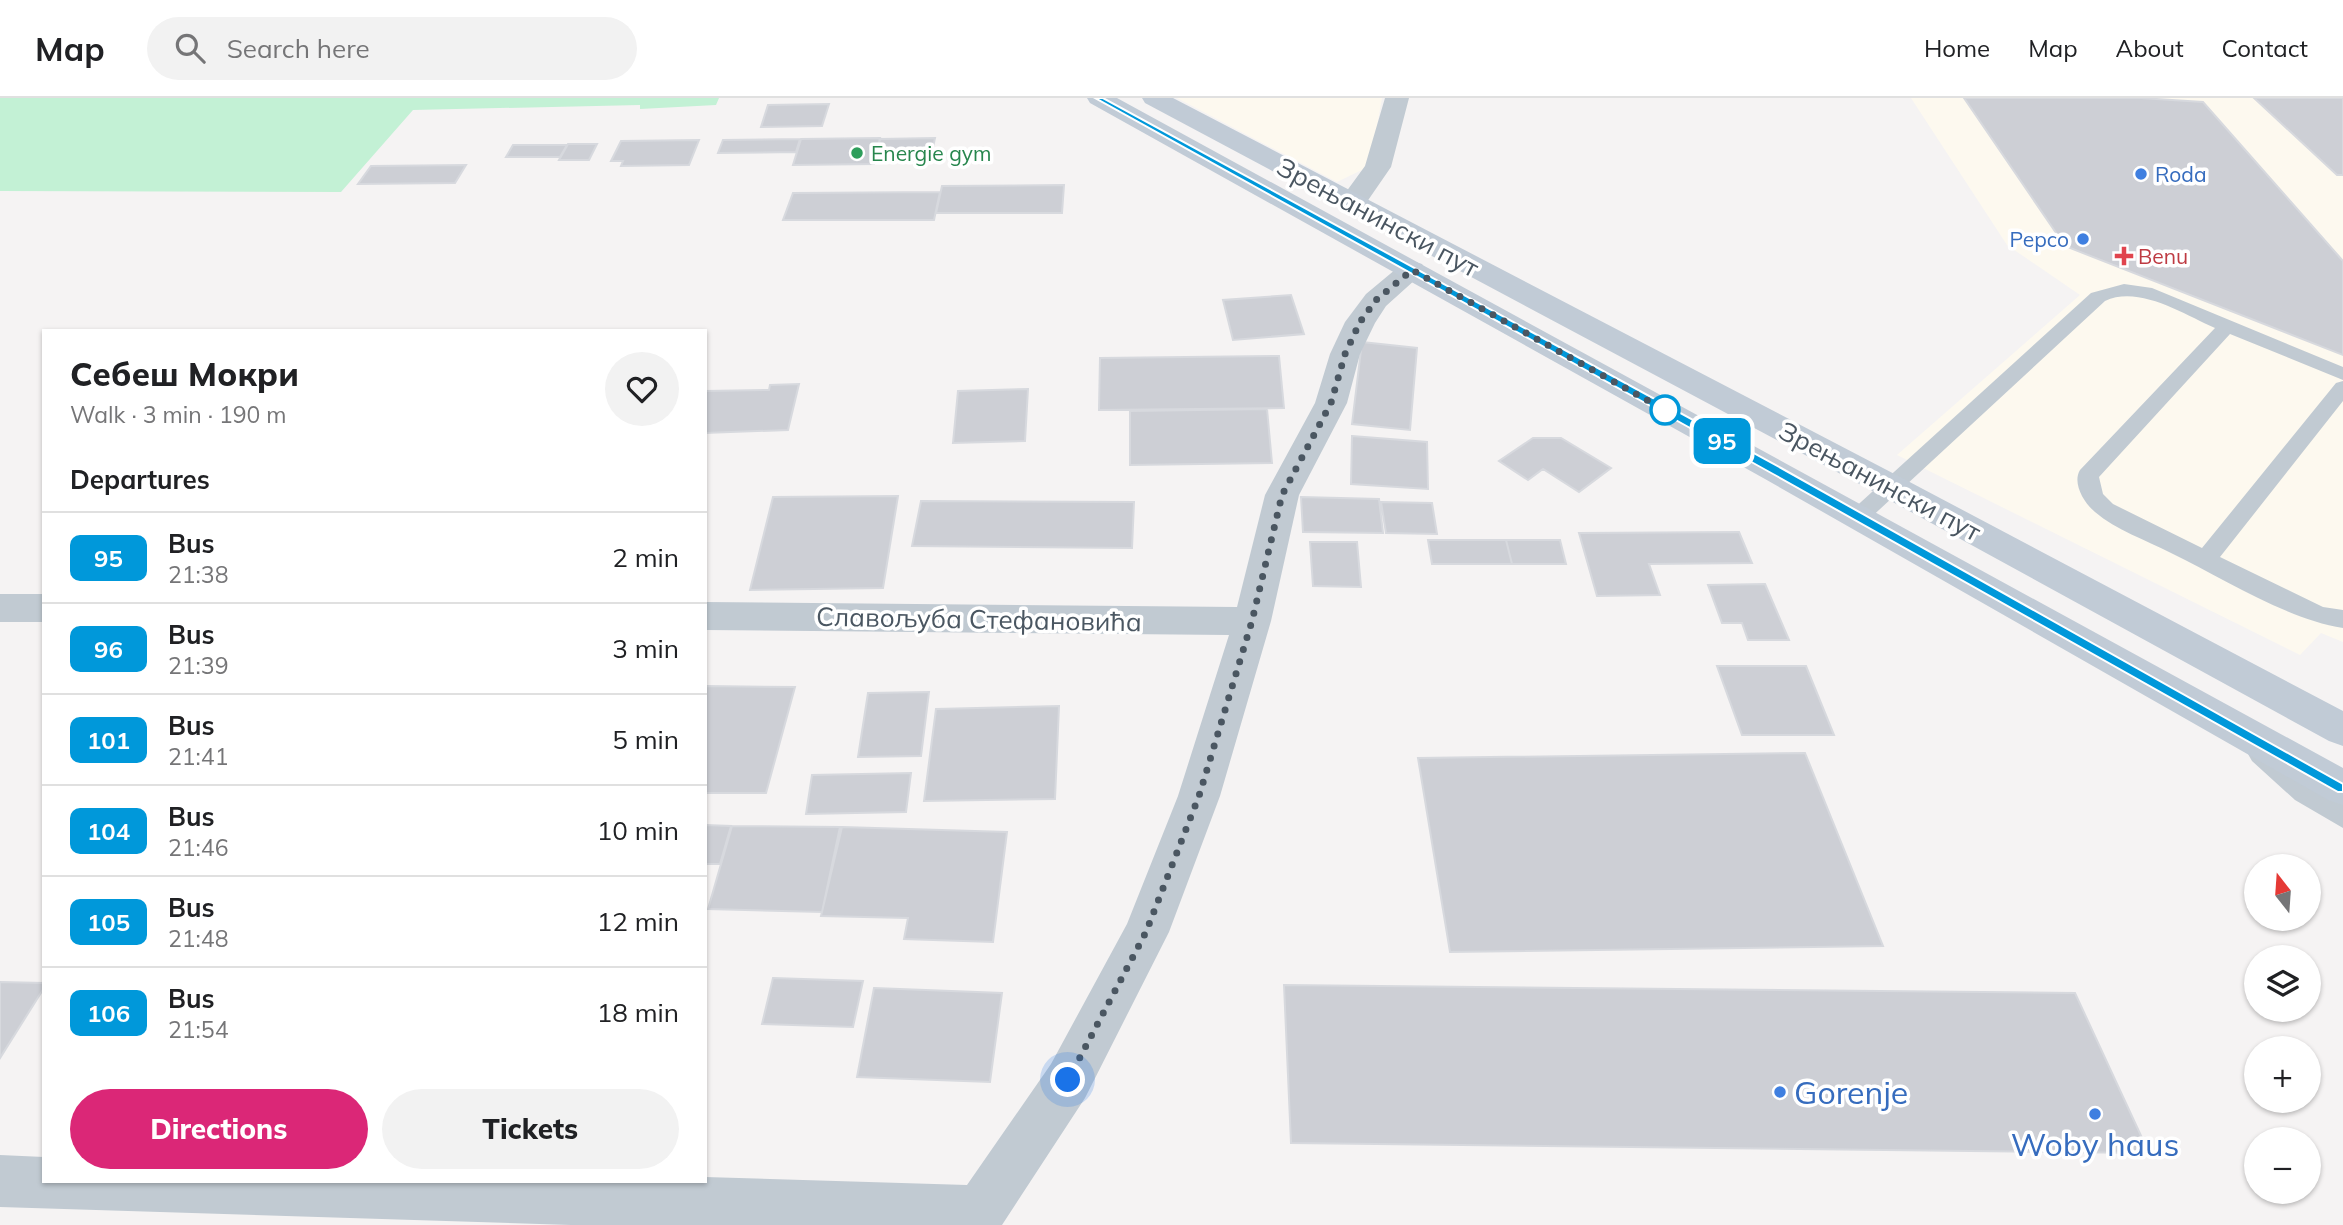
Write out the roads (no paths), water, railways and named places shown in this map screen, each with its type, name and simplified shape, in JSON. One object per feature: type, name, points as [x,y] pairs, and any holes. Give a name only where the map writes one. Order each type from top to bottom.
[{"type":"main road","name":"Зрењанински пут","points":[[1099,98],[2343,788]]},
{"type":"main road","name":"Зрењанински пут","points":[[1154,98],[1892,487],[2343,730]]},
{"type":"street","points":[[1352,203],[1378,166],[1396,98]]},
{"type":"street","points":[[51,1183],[976,1219],[1068,1080],[1146,932],[1199,796],[1252,621],[1282,495],[1331,403],[1345,354],[1360,322],[1376,300],[1412,270]]},
{"type":"street","points":[[0,607],[42,608]]},
{"type":"street","name":"Славољуба Стефановића","points":[[707,616],[1252,621]]},
{"type":"street","points":[[0,1181],[42,1183]]},
{"type":"lane","points":[[1858,517],[2098,297],[2109,292],[2145,292],[2343,374]]},
{"type":"lane","points":[[2228,326],[2088,475],[2089,489],[2096,504],[2318,615],[2343,620]]},
{"type":"lane","points":[[2205,560],[2343,387]]},
{"type":"lane","points":[[2239,731],[2304,792],[2343,817]]},
{"type":"place","name":"Energie gym","points":[[857,153]]},
{"type":"place","name":"Roda","points":[[2141,174]]},
{"type":"place","name":"Pepco","points":[[2083,239]]},
{"type":"place","name":"Benu","points":[[2124,256]]},
{"type":"place","name":"Gorenje","points":[[1780,1092]]},
{"type":"place","name":"Woby haus","points":[[2095,1114]]}]
